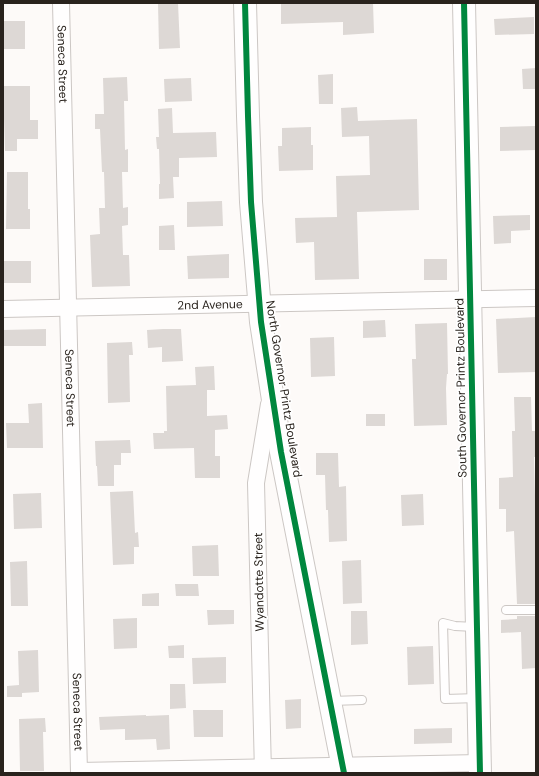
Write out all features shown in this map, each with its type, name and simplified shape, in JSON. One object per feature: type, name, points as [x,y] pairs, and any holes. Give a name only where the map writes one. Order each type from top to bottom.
[{"type":"main road","name":"North Governor Printz Boulevard","points":[[245,3],[251,202],[261,322],[271,393],[293,516],[344,769]]},
{"type":"main road","name":"South Governor Printz Boulevard","points":[[464,3],[480,768]]},
{"type":"street","name":"Seneca Street","points":[[62,3],[78,772]]},
{"type":"street","name":"2nd Avenue","points":[[3,308],[536,298]]},
{"type":"street","name":"Wyandotte Street","points":[[263,770],[256,483],[271,393]]},
{"type":"street","points":[[78,772],[480,768]]},
{"type":"lane","points":[[506,610],[536,610]]},
{"type":"lane","points":[[477,627],[455,626],[443,623],[444,699],[479,698]]},
{"type":"lane","points":[[330,701],[362,700]]},
{"type":"building","points":[[158,3],[178,3],[180,48],[159,49]]},
{"type":"building","points":[[281,3],[373,3],[374,33],[343,35],[343,22],[281,24]]},
{"type":"building","points":[[534,17],[534,34],[495,35],[494,19]]},
{"type":"building","points":[[4,21],[25,21],[25,49],[4,49]]},
{"type":"building","points":[[536,68],[536,89],[523,89],[522,69]]},
{"type":"building","points":[[333,74],[333,104],[319,104],[318,75]]},
{"type":"building","points":[[127,77],[128,101],[124,101],[125,150],[128,149],[128,172],[122,172],[123,208],[128,207],[128,225],[122,226],[123,255],[129,255],[130,286],[92,287],[90,235],[100,234],[99,208],[105,208],[104,172],[102,172],[100,129],[95,129],[95,114],[104,114],[103,78]]},
{"type":"building","points":[[191,78],[192,101],[165,102],[164,79]]},
{"type":"building","points":[[3,86],[30,86],[30,120],[38,120],[38,139],[17,139],[17,151],[5,151]]},
{"type":"building","points":[[357,107],[358,121],[417,119],[419,210],[357,212],[359,279],[315,280],[314,242],[296,243],[295,218],[337,217],[336,176],[370,175],[369,136],[342,137],[341,108]]},
{"type":"building","points":[[172,108],[173,133],[216,132],[217,157],[179,158],[179,177],[173,177],[174,198],[159,199],[159,149],[157,149],[156,137],[159,137],[158,109]]},
{"type":"building","points":[[535,126],[536,150],[500,151],[500,127]]},
{"type":"building","points":[[311,127],[313,170],[279,171],[278,146],[282,146],[282,128]]},
{"type":"building","points":[[7,172],[28,172],[28,209],[30,209],[30,229],[6,229]]},
{"type":"building","points":[[222,201],[223,226],[187,227],[187,202]]},
{"type":"building","points":[[530,215],[530,230],[511,231],[511,243],[494,244],[493,216]]},
{"type":"building","points":[[174,225],[175,250],[159,250],[159,226]]},
{"type":"building","points":[[229,254],[229,278],[188,279],[187,256]]},
{"type":"building","points":[[424,259],[447,259],[447,280],[424,280]]},
{"type":"building","points":[[4,261],[31,261],[31,283],[4,283]]},
{"type":"building","points":[[536,317],[536,372],[498,373],[496,319]]},
{"type":"building","points":[[385,320],[386,337],[363,338],[363,321]]},
{"type":"building","points":[[447,323],[447,425],[414,426],[412,359],[416,359],[415,324]]},
{"type":"building","points":[[46,329],[46,346],[3,346],[3,330]]},
{"type":"building","points":[[181,329],[183,361],[162,362],[162,347],[148,348],[147,330]]},
{"type":"building","points":[[334,337],[335,376],[311,377],[310,338]]},
{"type":"building","points":[[132,342],[133,355],[129,355],[130,402],[108,403],[107,343]]},
{"type":"building","points":[[214,366],[215,390],[207,390],[207,416],[227,415],[228,429],[215,430],[215,456],[220,456],[220,478],[195,478],[194,448],[154,449],[153,433],[164,433],[164,431],[167,431],[166,386],[196,385],[195,367]]},
{"type":"building","points":[[514,397],[531,397],[532,431],[536,431],[536,457],[534,457],[536,496],[536,604],[517,604],[514,531],[506,532],[506,509],[499,509],[499,478],[513,477],[512,431],[515,431]]},
{"type":"building","points":[[42,403],[43,448],[7,448],[6,423],[29,423],[28,404]]},
{"type":"building","points":[[366,414],[385,414],[385,426],[366,426]]},
{"type":"building","points":[[130,440],[131,453],[121,453],[121,465],[114,465],[114,486],[98,486],[95,441]]},
{"type":"building","points":[[316,453],[338,453],[339,487],[346,486],[347,541],[329,542],[325,475],[316,475]]},
{"type":"building","points":[[133,491],[135,533],[138,532],[139,547],[134,547],[134,564],[113,565],[110,492]]},
{"type":"building","points":[[41,493],[42,528],[14,529],[13,494]]},
{"type":"building","points":[[423,494],[424,525],[402,526],[401,495]]},
{"type":"building","points":[[218,545],[219,576],[193,576],[192,546]]},
{"type":"building","points":[[361,560],[362,603],[343,604],[342,561]]},
{"type":"building","points":[[27,561],[28,606],[11,606],[10,562]]},
{"type":"building","points":[[175,584],[198,584],[199,596],[176,596]]},
{"type":"building","points":[[159,593],[159,606],[142,606],[142,594]]},
{"type":"building","points":[[207,610],[234,610],[234,624],[208,625]]},
{"type":"building","points":[[351,611],[367,611],[368,644],[351,645]]},
{"type":"building","points":[[517,616],[536,616],[536,668],[522,669],[521,632],[501,633],[501,620],[517,619]]},
{"type":"building","points":[[137,618],[137,648],[114,649],[113,619]]},
{"type":"building","points":[[184,645],[184,658],[169,658],[168,646]]},
{"type":"building","points":[[433,646],[434,684],[408,685],[407,647]]},
{"type":"building","points":[[38,650],[39,692],[22,693],[22,697],[7,697],[7,686],[19,685],[18,651]]},
{"type":"building","points":[[226,657],[226,683],[193,684],[192,658]]},
{"type":"building","points":[[170,684],[185,684],[186,708],[170,709]]},
{"type":"building","points":[[301,699],[301,728],[286,729],[285,700]]},
{"type":"building","points":[[193,710],[223,710],[223,737],[194,737]]},
{"type":"building","points":[[169,715],[170,749],[157,750],[156,739],[125,740],[125,729],[100,730],[99,717]]},
{"type":"building","points":[[45,718],[46,732],[43,732],[44,771],[20,771],[19,719]]},
{"type":"building","points":[[452,728],[452,743],[414,744],[414,729]]},
{"type":"cycle path","points":[[245,3],[251,202],[261,322],[281,452],[344,773]]},
{"type":"cycle path","points":[[464,3],[480,773]]}]
